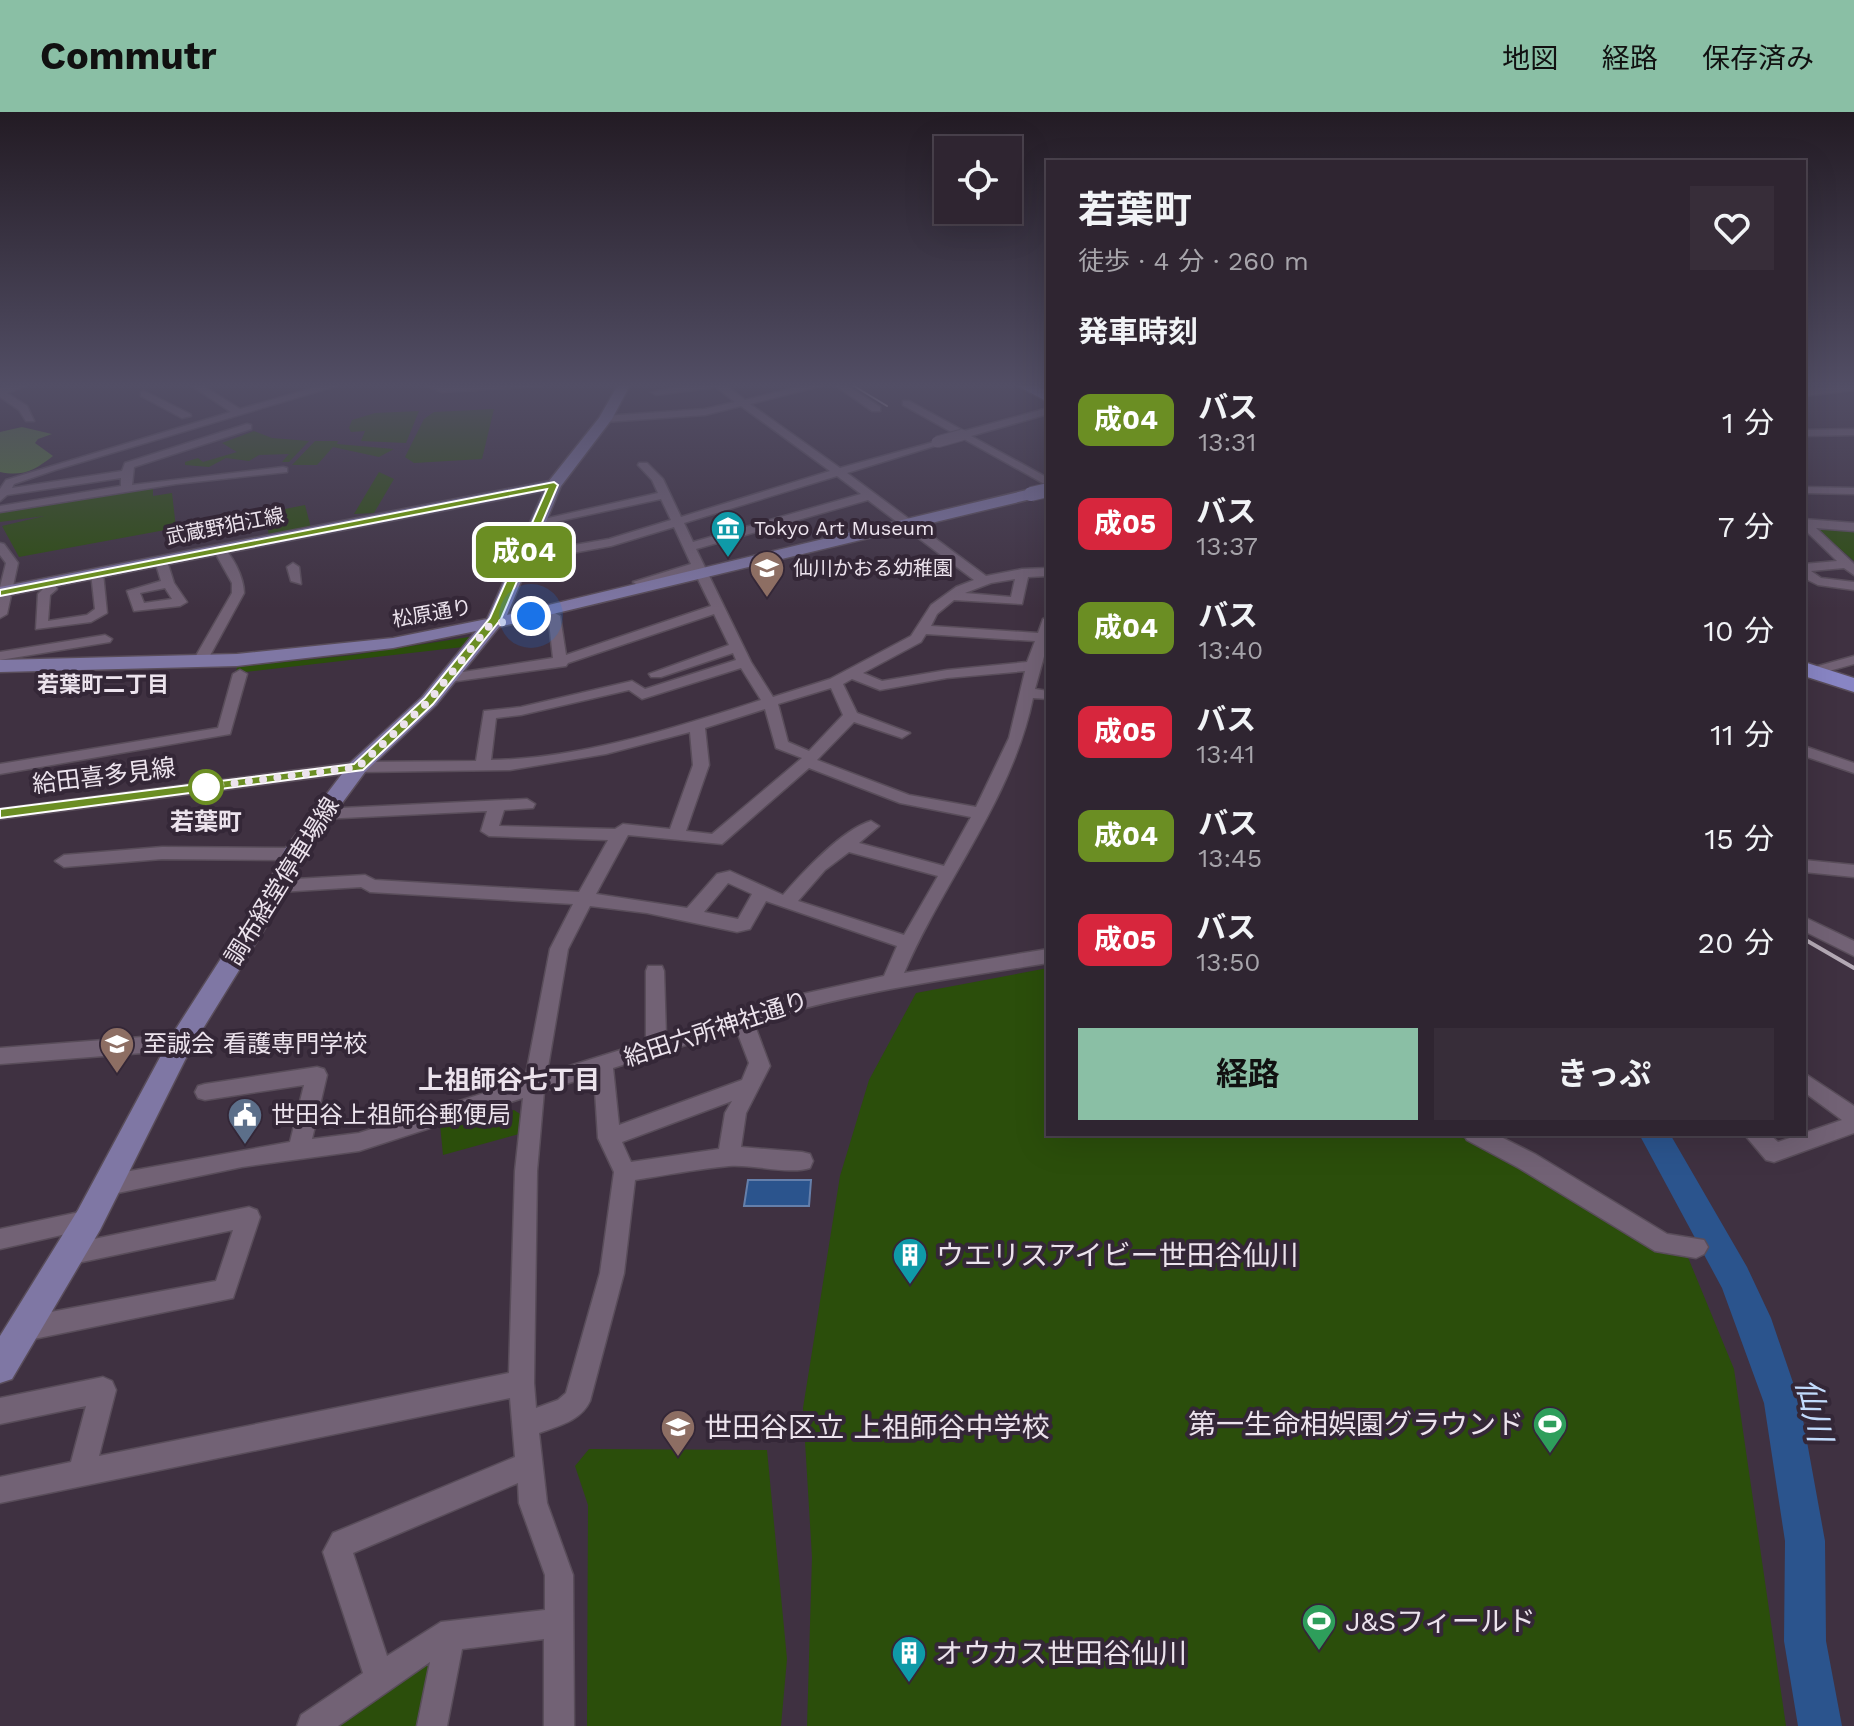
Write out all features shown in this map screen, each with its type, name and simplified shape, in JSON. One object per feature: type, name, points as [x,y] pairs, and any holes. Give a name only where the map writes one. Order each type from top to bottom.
[{"type":"highway","points":[[1810,669],[1854,679]]},
{"type":"highway","points":[[1810,669],[1854,685]]},
{"type":"main road","name":"調布経堂停車場線","points":[[0,1367],[89,1220],[181,1042],[279,886],[293,854],[358,767],[450,678],[496,619],[554,485],[575,458]]},
{"type":"main road","name":"武蔵野狛江線","points":[[3,592],[554,485]]},
{"type":"main road","name":"松原通り","points":[[0,666],[200,661],[352,649],[490,625],[700,570],[1046,490]]},
{"type":"street","points":[[2,489],[98,458]]},
{"type":"street","points":[[126,489],[129,465],[150,458]]},
{"type":"street","points":[[819,458],[984,581]]},
{"type":"street","points":[[522,558],[587,548],[881,458]]},
{"type":"street","points":[[1004,458],[1046,482]]},
{"type":"street","points":[[643,465],[657,479],[744,662],[771,704],[781,745],[906,799],[979,813]]},
{"type":"street","points":[[0,509],[126,489],[283,470]]},
{"type":"street","points":[[2,489],[127,474]]},
{"type":"street","points":[[1806,490],[1854,491]]},
{"type":"street","points":[[537,522],[664,495]]},
{"type":"street","points":[[689,547],[871,495]]},
{"type":"street","points":[[1806,523],[1854,527]]},
{"type":"street","points":[[1806,524],[1850,568]]},
{"type":"street","points":[[1806,547],[1827,545]]},
{"type":"street","points":[[0,547],[12,563],[0,614]]},
{"type":"street","points":[[200,661],[238,593],[238,583],[219,549]]},
{"type":"street","points":[[161,561],[168,583]]},
{"type":"street","points":[[293,567],[297,581]]},
{"type":"street","points":[[1806,574],[1850,568]]},
{"type":"street","points":[[639,582],[700,570]]},
{"type":"street","points":[[952,596],[1000,575],[1046,572]]},
{"type":"street","points":[[50,582],[51,589],[44,594],[41,626],[82,621],[102,610],[97,573]]},
{"type":"street","points":[[952,596],[1017,601],[1022,573]]},
{"type":"street","points":[[1806,574],[1854,586]]},
{"type":"street","name":"給田喜多見線","points":[[0,814],[358,767],[521,763],[606,749],[697,726],[835,682],[906,646],[925,630],[927,618],[952,596]]},
{"type":"street","points":[[450,678],[500,675],[561,663],[718,608]]},
{"type":"street","points":[[553,616],[561,663]]},
{"type":"street","points":[[891,982],[908,943],[966,844],[1017,738],[1033,666],[1046,627]]},
{"type":"street","points":[[925,630],[1042,637]]},
{"type":"street","points":[[0,656],[105,639]]},
{"type":"street","points":[[656,674],[737,647]]},
{"type":"street","points":[[1810,669],[1854,660]]},
{"type":"street","points":[[483,765],[489,714],[521,711],[632,685],[642,695],[744,662]]},
{"type":"street","points":[[853,674],[880,686],[992,668],[1033,666]]},
{"type":"street","points":[[0,769],[225,731],[240,674]]},
{"type":"street","points":[[835,682],[851,716],[902,733]]},
{"type":"street","points":[[1026,693],[1046,695]]},
{"type":"street","points":[[559,1726],[559,1575],[533,1503],[521,1383],[526,1171],[534,1087],[559,949],[623,829],[716,840],[809,759],[851,716]]},
{"type":"street","points":[[676,835],[701,765],[697,726]]},
{"type":"street","points":[[1806,752],[1854,768]]},
{"type":"street","points":[[321,814],[527,804]]},
{"type":"street","points":[[497,806],[489,831],[620,835]]},
{"type":"street","points":[[786,903],[819,866],[871,826]]},
{"type":"street","points":[[844,845],[948,873]]},
{"type":"street","points":[[64,861],[162,853],[293,854]]},
{"type":"street","points":[[1806,866],[1854,871]]},
{"type":"street","points":[[692,914],[723,878],[730,877],[761,894],[908,943]]},
{"type":"street","points":[[279,886],[365,881],[370,886],[586,899],[692,914],[737,926],[744,924],[761,894]]},
{"type":"street","points":[[1806,924],[1854,949]]},
{"type":"street","name":"給田六所神社通り","points":[[108,1185],[242,1158],[359,1142],[742,1018],[824,995],[1046,956]]},
{"type":"street","points":[[655,971],[656,1047]]},
{"type":"street","points":[[728,1157],[736,1113],[751,1085],[755,1070],[760,1066],[760,1059],[742,1018]]},
{"type":"street","points":[[0,1056],[181,1042]]},
{"type":"street","points":[[525,1425],[566,1410],[577,1401],[612,1273],[625,1172],[609,1138],[603,1065]]},
{"type":"street","points":[[205,1092],[317,1075],[299,1150]]},
{"type":"street","points":[[1806,1082],[1854,1117]]},
{"type":"street","points":[[609,1138],[751,1085]]},
{"type":"street","points":[[1757,1136],[1774,1153],[1844,1127],[1854,1142]]},
{"type":"street","points":[[1479,1136],[1527,1161],[1663,1244],[1696,1247]]},
{"type":"street","points":[[625,1172],[728,1157],[758,1156],[802,1161]]},
{"type":"street","points":[[24,1329],[225,1290],[249,1217],[68,1254]]},
{"type":"street","points":[[0,1239],[89,1220]]},
{"type":"street","points":[[0,1490],[521,1383]]},
{"type":"street","points":[[0,1411],[103,1390],[81,1474]]},
{"type":"street","points":[[380,1678],[354,1593],[337,1552],[343,1543],[529,1465]]},
{"type":"street","points":[[312,1726],[441,1637],[560,1623]]},
{"type":"street","points":[[432,1726],[450,1636]]},
{"type":"green space","points":[[0,458],[50,458],[28,471],[15,474],[0,472]]},
{"type":"green space","points":[[197,458],[203,462],[225,458],[209,467],[185,465],[185,462]]},
{"type":"green space","points":[[298,458],[323,458],[317,465],[292,465]]},
{"type":"green space","points":[[407,458],[482,458],[482,459],[414,463]]},
{"type":"green space","points":[[379,472],[394,479],[374,513],[354,514]]},
{"type":"green space","points":[[153,488],[153,496],[172,493],[176,528],[19,557],[2,526],[44,516],[0,522],[0,513]]},
{"type":"green space","points":[[305,505],[311,528],[269,536],[265,513]]},
{"type":"green space","points":[[1815,527],[1854,528],[1854,561]]},
{"type":"green space","points":[[471,639],[463,647],[236,673],[237,667],[353,655]]},
{"type":"green space","points":[[1046,968],[1046,1136],[1459,1136],[1687,1255],[1734,1369],[1786,1726],[807,1726],[812,1557],[803,1408],[840,1176],[869,1080],[916,993]]},
{"type":"green space","points":[[484,1109],[485,1118],[514,1110],[520,1114],[519,1134],[443,1155],[440,1124]]},
{"type":"green space","points":[[589,1449],[767,1450],[787,1659],[781,1726],[587,1726],[588,1505],[575,1466]]},
{"type":"green space","points":[[439,1650],[424,1726],[330,1726]]},
{"type":"water","points":[[748,1180],[811,1180],[809,1206],[744,1206]]},
{"type":"waterway","name":"仙川","points":[[1655,1136],[1735,1278],[1753,1318],[1782,1403],[1805,1541],[1805,1641],[1820,1726]]},
{"type":"railway","points":[[1806,940],[1854,968]]},
{"type":"bus line","name":"成04","points":[[0,592],[554,485],[496,619],[429,701],[358,767],[0,814]]},
{"type":"place","name":"Tokyo Art Museum","points":[[728,559]]},
{"type":"place","name":"仙川かおる幼稚園","points":[[767,599]]},
{"type":"place","name":"若葉町","points":[[206,787]]},
{"type":"place","name":"至誠会 看護専門学校","points":[[117,1075]]},
{"type":"place","name":"世田谷上祖師谷郵便局","points":[[245,1146]]},
{"type":"place","name":"ウエリスアイビー世田谷仙川","points":[[910,1286]]},
{"type":"place","name":"第一生命相娯園グラウンド","points":[[1550,1455]]},
{"type":"place","name":"世田谷区立 上祖師谷中学校","points":[[678,1458]]},
{"type":"place","name":"J&Sフィールド","points":[[1319,1652]]},
{"type":"place","name":"オウカス世田谷仙川","points":[[909,1684]]},
{"type":"district","name":"若葉町二丁目","points":[[103,684]]},
{"type":"district","name":"上祖師谷七丁目","points":[[509,1080]]},
{"type":"route","points":[[206,787],[358,767],[429,701],[490,625],[531,616]]}]
